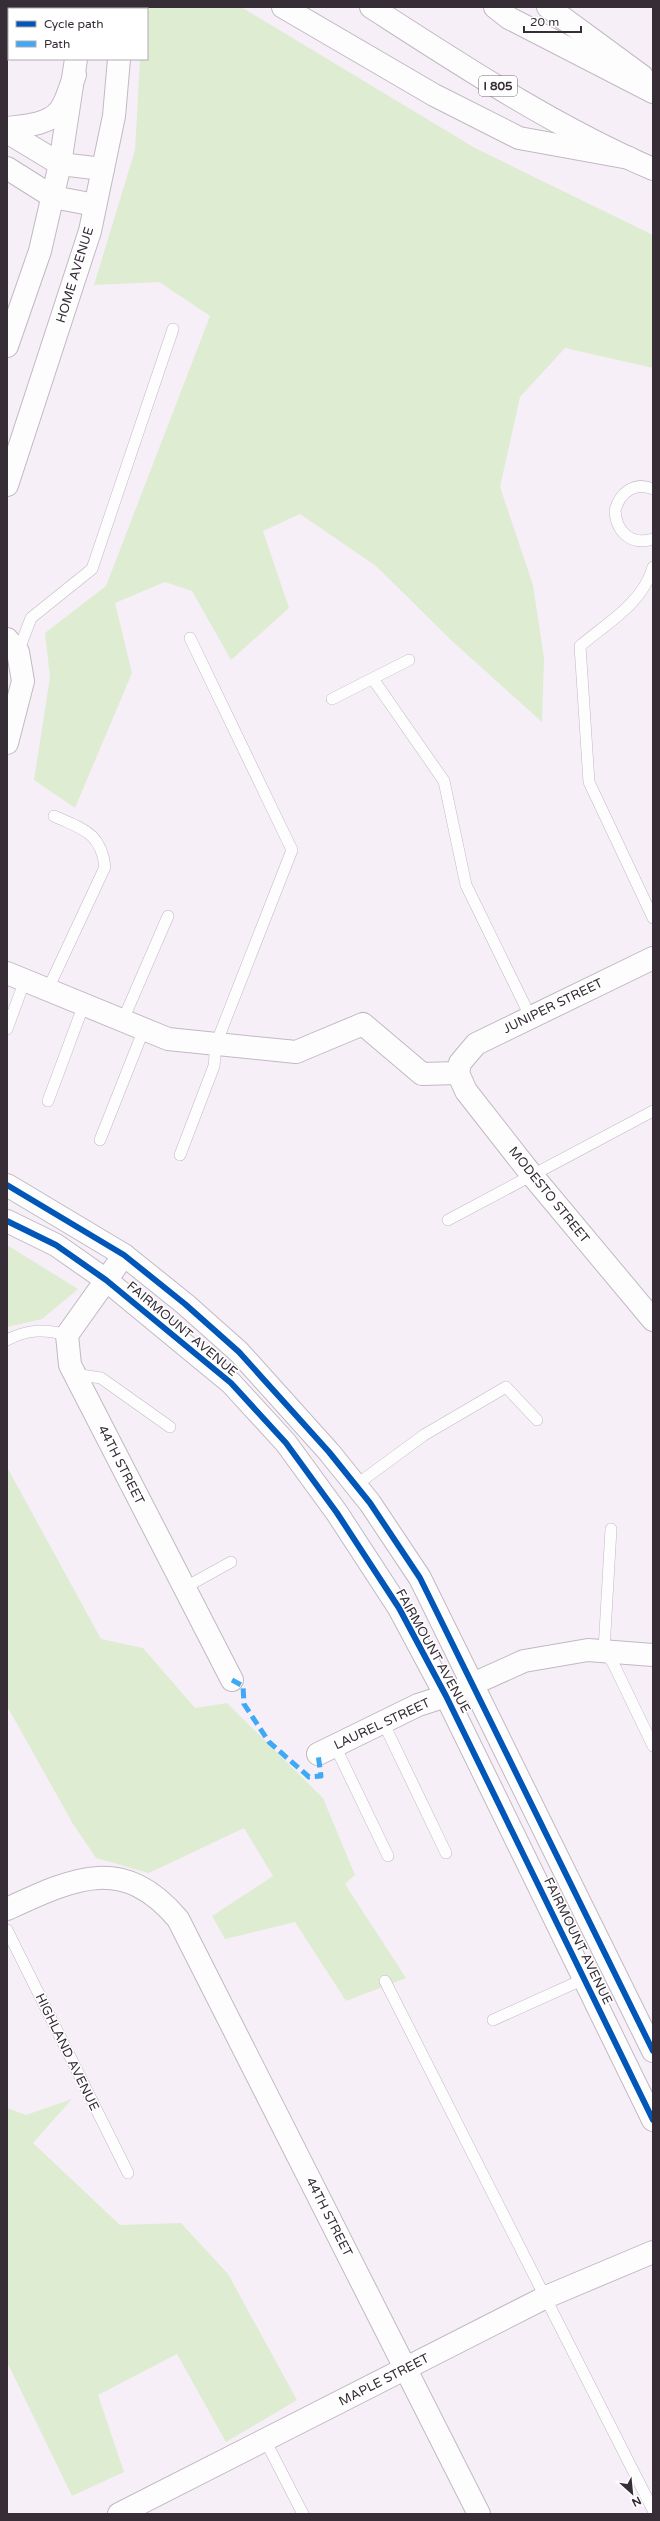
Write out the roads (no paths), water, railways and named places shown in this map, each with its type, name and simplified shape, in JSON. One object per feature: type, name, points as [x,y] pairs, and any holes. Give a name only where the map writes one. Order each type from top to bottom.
[{"type":"main road","points":[[283,7],[434,95],[520,138],[629,158]]},
{"type":"main road","name":"I 805","points":[[371,7],[454,60],[629,158],[653,169]]},
{"type":"main road","points":[[495,7],[516,22],[653,92]]},
{"type":"main road","points":[[548,7],[653,83]]},
{"type":"main road","name":"HOME AVENUE","points":[[7,485],[90,231],[114,116],[119,60]]},
{"type":"main road","points":[[7,128],[32,125],[54,116],[61,110],[75,67]]},
{"type":"main road","points":[[8,341],[40,251],[60,164],[75,67]]},
{"type":"main road","points":[[7,132],[60,164],[102,169]]},
{"type":"main road","points":[[7,168],[52,197],[95,205]]},
{"type":"main road","points":[[7,743],[23,681],[13,646]]},
{"type":"main road","name":"JUNIPER STREET","points":[[459,1068],[476,1044],[530,1016],[653,958]]},
{"type":"main road","points":[[16,976],[168,1039],[296,1052],[362,1024],[422,1074],[459,1068]]},
{"type":"main road","name":"MODESTO STREET","points":[[459,1068],[466,1091],[531,1174],[653,1320]]},
{"type":"main road","name":"FAIRMOUNT AVENUE","points":[[7,1185],[124,1255],[158,1280],[239,1352],[329,1452],[356,1485],[420,1578],[653,2051]]},
{"type":"main road","name":"FAIRMOUNT AVENUE","points":[[7,1221],[56,1245],[106,1280],[231,1383],[286,1442],[337,1513],[399,1608],[446,1696],[653,2120]]},
{"type":"main road","points":[[67,1335],[124,1255]]},
{"type":"main road","name":"44TH STREET","points":[[67,1335],[70,1365],[74,1374],[232,1680]]},
{"type":"main road","name":"LAUREL STREET","points":[[327,1750],[418,1705],[446,1696],[524,1661],[588,1650],[604,1650],[653,1655]]},
{"type":"main road","name":"44TH STREET","points":[[7,1908],[55,1887],[104,1876],[130,1881],[165,1904],[178,1919],[479,2514]]},
{"type":"main road","name":"MAPLE STREET","points":[[119,2514],[406,2370],[546,2297],[653,2252]]},
{"type":"lane","points":[[13,646],[31,618],[92,569],[173,329]]},
{"type":"lane","points":[[653,489],[640,486],[632,488],[624,493],[615,510],[618,528],[625,535],[633,540],[653,541]]},
{"type":"lane","points":[[653,567],[649,580],[639,597],[580,646],[588,782],[653,918]]},
{"type":"lane","points":[[180,1155],[214,1066],[216,1044],[292,850],[190,638]]},
{"type":"lane","points":[[332,699],[409,660]]},
{"type":"lane","points":[[373,679],[444,781],[466,886],[530,1016]]},
{"type":"lane","points":[[48,989],[105,867],[103,850],[92,834],[54,816]]},
{"type":"lane","points":[[123,1020],[168,916]]},
{"type":"lane","points":[[7,1029],[16,976]]},
{"type":"lane","points":[[48,1101],[84,1004]]},
{"type":"lane","points":[[100,1140],[144,1029]]},
{"type":"lane","points":[[448,1220],[531,1174],[653,1111]]},
{"type":"lane","points":[[7,1340],[17,1335],[47,1329],[67,1335]]},
{"type":"lane","points":[[74,1374],[101,1378],[170,1427]]},
{"type":"lane","points":[[356,1485],[424,1435],[506,1387],[537,1420]]},
{"type":"lane","points":[[611,1529],[604,1650],[614,1664],[653,1746]]},
{"type":"lane","points":[[184,1588],[231,1562]]},
{"type":"lane","points":[[383,1722],[446,1853]]},
{"type":"lane","points":[[327,1750],[388,1856]]},
{"type":"lane","name":"HIGHLAND AVENUE","points":[[7,1930],[128,2174]]},
{"type":"lane","points":[[493,2020],[584,1979]]},
{"type":"lane","points":[[385,1981],[653,2510]]},
{"type":"lane","points":[[265,2440],[303,2514]]}]
